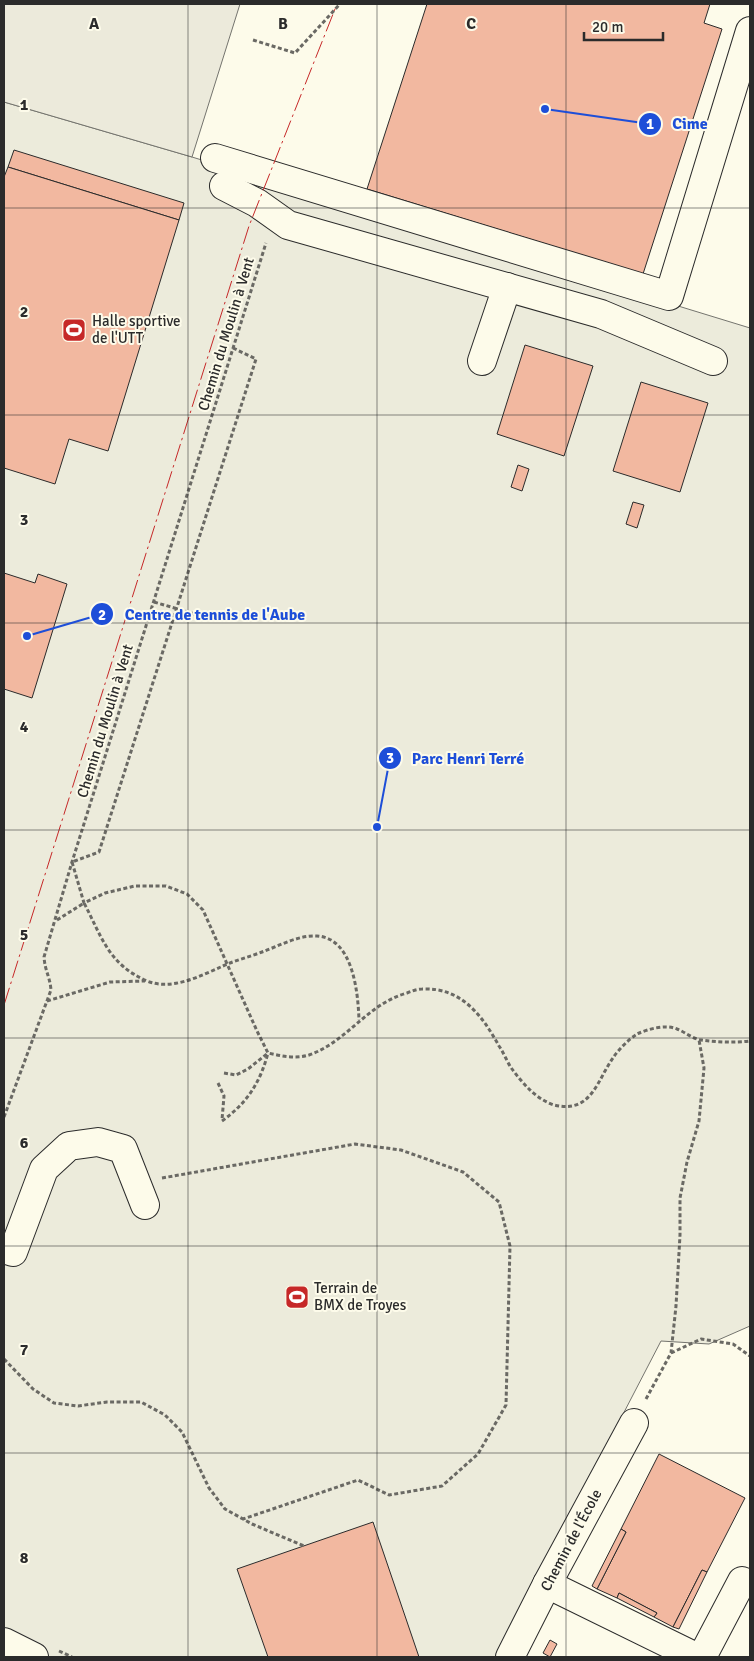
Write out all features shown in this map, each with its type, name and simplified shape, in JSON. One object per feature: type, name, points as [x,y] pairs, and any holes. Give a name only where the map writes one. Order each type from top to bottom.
[{"type":"street","points":[[215,158],[669,296],[750,31]]},
{"type":"street","points":[[224,186],[257,203],[288,225],[601,314],[713,361]]},
{"type":"street","points":[[482,361],[506,287]]},
{"type":"street","points":[[4,1249],[13,1252],[44,1168],[69,1146],[98,1142],[123,1149],[141,1194]]},
{"type":"street","name":"Chemin de l'École","points":[[514,1656],[547,1584],[634,1423]]},
{"type":"street","points":[[702,1657],[742,1581]]},
{"type":"street","points":[[547,1584],[696,1657]]},
{"type":"street","points":[[4,1642],[34,1657]]},
{"type":"path","points":[[253,40],[296,53],[340,4]]},
{"type":"path","name":"Chemin du Moulin à Vent","points":[[4,1117],[51,990],[50,980],[45,972],[44,957],[274,216]]},
{"type":"path","points":[[149,982],[130,972],[114,959],[101,940],[84,904],[72,862],[99,852],[256,359],[233,348]]},
{"type":"path","points":[[154,602],[204,617]]},
{"type":"path","points":[[56,920],[105,892],[135,886],[166,886],[187,894],[203,910],[268,1053],[262,1074],[251,1093],[238,1110],[222,1121],[224,1096],[218,1083]]},
{"type":"path","points":[[47,1002],[110,982],[149,982],[168,985],[193,979],[294,940],[317,936],[334,940],[348,958],[358,1000],[359,1020]]},
{"type":"path","points":[[268,1053],[284,1057],[308,1055],[345,1033],[375,1007],[396,996],[421,989],[439,990],[453,994],[477,1012],[511,1068],[538,1097],[553,1105],[566,1107],[582,1102],[592,1095],[613,1058],[637,1034],[659,1027],[675,1028],[699,1040],[750,1041]]},
{"type":"path","points":[[634,1423],[671,1353],[676,1306],[680,1198],[687,1162],[699,1120],[704,1077],[699,1040]]},
{"type":"path","points":[[224,1073],[236,1075],[248,1070],[268,1053]]},
{"type":"path","points":[[141,1194],[355,1144],[401,1150],[463,1172],[499,1202],[510,1246],[506,1405],[478,1454],[442,1486],[389,1495],[358,1480],[243,1519]]},
{"type":"path","points":[[671,1353],[701,1339],[733,1344],[750,1356]]},
{"type":"path","points":[[4,1359],[33,1390],[54,1402],[78,1406],[108,1402],[141,1402],[165,1415],[182,1432],[209,1488],[224,1509],[304,1546]]},
{"type":"shaded area","points":[[4,4],[240,4],[192,157],[4,102]]},
{"type":"shaded area","points":[[4,102],[192,157],[750,328],[750,1326],[709,1344],[661,1341],[497,1657],[4,1657]]},
{"type":"building","points":[[427,4],[710,4],[704,23],[722,29],[643,274],[367,189]]},
{"type":"building","points":[[14,150],[184,203],[179,220],[8,167]]},
{"type":"building","name":"Halle sportive de l'UTT","points":[[8,167],[179,220],[108,451],[69,439],[55,484],[4,468],[4,177]]},
{"type":"building","points":[[525,345],[593,366],[564,456],[497,434]]},
{"type":"building","points":[[641,382],[708,403],[680,492],[613,471]]},
{"type":"building","points":[[518,465],[529,469],[522,491],[511,487]]},
{"type":"building","points":[[633,502],[644,505],[637,528],[626,524]]},
{"type":"building","points":[[4,573],[35,583],[38,574],[67,584],[32,698],[4,689]]},
{"type":"building","points":[[659,1454],[745,1498],[707,1572],[702,1570],[673,1627],[654,1617],[657,1613],[619,1593],[617,1598],[597,1589],[626,1532],[621,1529]]},
{"type":"building","points":[[373,1522],[419,1657],[268,1657],[237,1569]]},
{"type":"building","points":[[621,1529],[626,1532],[597,1589],[592,1586]]},
{"type":"building","points":[[702,1570],[707,1572],[679,1629],[673,1627]]},
{"type":"building","points":[[619,1593],[657,1613],[654,1617],[617,1598]]},
{"type":"building","points":[[550,1640],[557,1644],[550,1657],[543,1653]]},
{"type":"power","points":[[4,1005],[249,226],[337,4]]},
{"type":"place","name":"Cime","points":[[545,109]]},
{"type":"place","name":"Halle sportive de l'UTT","points":[[74,330]]},
{"type":"place","name":"Centre de tennis de l'Aube","points":[[27,636]]},
{"type":"place","name":"Parc Henri Terré","points":[[377,827]]},
{"type":"place","name":"Terrain de BMX de Troyes","points":[[297,1297]]}]
